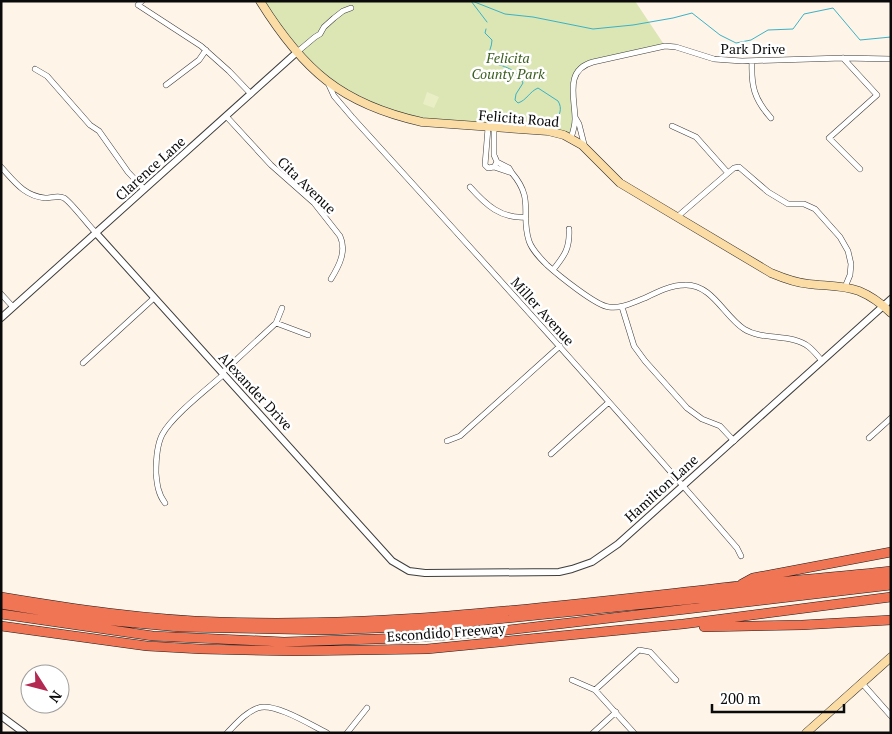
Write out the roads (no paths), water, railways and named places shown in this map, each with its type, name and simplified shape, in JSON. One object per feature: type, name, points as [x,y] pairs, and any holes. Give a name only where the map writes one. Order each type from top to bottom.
[{"type":"highway","points":[[739,586],[753,578],[891,552]]},
{"type":"highway","name":"Escondido Freeway","points":[[1,597],[111,613],[178,619],[218,622],[339,623],[530,609],[891,571]]},
{"type":"highway","points":[[787,590],[832,578]]},
{"type":"highway","points":[[1,604],[92,619],[179,627],[327,630],[429,626],[891,579]]},
{"type":"highway","points":[[1,614],[153,636],[284,642],[349,640],[500,631],[891,586]]},
{"type":"highway","name":"Escondido Freeway","points":[[1,626],[147,646],[201,649],[295,651],[427,649],[684,624],[891,597]]},
{"type":"highway","points":[[684,624],[702,626],[802,625],[890,620]]},
{"type":"main road","name":"Felicita Road","points":[[260,1],[283,38],[296,53],[328,83],[368,106],[404,118],[446,125],[548,132],[571,138],[585,148],[620,183],[780,277],[806,284],[845,287],[860,291],[891,313]]},
{"type":"main road","points":[[806,733],[891,657]]},
{"type":"street","points":[[140,3],[206,50],[251,94]]},
{"type":"street","name":"Clarence Lane","points":[[1,318],[296,53],[320,34],[324,27],[343,10],[351,8]]},
{"type":"street","name":"Park Drive","points":[[571,138],[575,116],[572,90],[574,81],[580,70],[590,63],[665,46],[714,59],[752,61],[843,58],[891,59]]},
{"type":"street","points":[[166,85],[199,60],[206,50]]},
{"type":"street","points":[[843,58],[877,95],[829,138],[860,169]]},
{"type":"street","points":[[752,61],[753,90],[758,104],[771,118]]},
{"type":"street","points":[[35,69],[47,76],[90,124],[99,131],[128,172],[144,189]]},
{"type":"street","name":"Miller Avenue","points":[[328,83],[334,96],[352,117],[560,346],[737,548],[740,556]]},
{"type":"street","name":"Cita Avenue","points":[[226,116],[271,165],[314,203],[340,236],[342,254],[339,266],[331,279]]},
{"type":"street","name":"Park Drive","points":[[575,116],[580,124],[585,148]]},
{"type":"street","points":[[672,126],[692,135],[700,141],[728,172]]},
{"type":"street","points":[[491,128],[496,165]]},
{"type":"street","points":[[491,128],[484,161],[488,168],[496,165],[512,172],[521,183],[526,199],[529,241],[536,254],[591,300],[608,308],[622,307],[665,289],[685,284],[707,292],[744,328],[757,334],[800,342],[809,346],[822,361]]},
{"type":"street","points":[[1,167],[26,192],[36,197],[50,198],[61,196],[65,198],[72,203],[75,210],[96,232]]},
{"type":"street","points":[[677,217],[728,172],[739,167],[768,192],[788,204],[804,204],[818,212],[840,237],[848,252],[851,270],[845,287]]},
{"type":"street","points":[[470,187],[504,216],[526,217]]},
{"type":"street","points":[[553,270],[570,244],[569,229]]},
{"type":"street","name":"Alexander Drive","points":[[96,232],[222,374],[298,454],[392,561],[399,566]]},
{"type":"street","points":[[1,294],[13,307]]},
{"type":"street","points":[[83,363],[154,298]]},
{"type":"street","name":"Hamilton Lane","points":[[399,566],[425,573],[544,573],[572,569],[592,562],[609,551],[683,486],[891,299]]},
{"type":"street","points":[[622,307],[634,346],[645,361],[687,408],[702,419],[720,426],[734,441]]},
{"type":"street","points":[[165,503],[161,498],[156,467],[161,436],[169,425],[276,323],[282,308]]},
{"type":"street","points":[[276,323],[308,335]]},
{"type":"street","points":[[448,441],[460,436],[560,346]]},
{"type":"street","points":[[551,454],[609,402]]},
{"type":"street","points":[[869,438],[891,418]]},
{"type":"street","points":[[595,690],[639,650],[650,652],[676,680]]},
{"type":"street","points":[[572,680],[595,690],[634,733]]},
{"type":"street","points":[[861,682],[891,716]]},
{"type":"street","points":[[227,733],[246,715],[261,707],[271,707],[327,733]]},
{"type":"street","points":[[347,733],[367,708]]},
{"type":"street","points":[[593,733],[616,712]]},
{"type":"street","points":[[1,716],[24,733]]},
{"type":"waterway","points":[[471,1],[487,22]]},
{"type":"waterway","points":[[472,1],[505,14],[533,17],[593,29],[633,25],[692,13],[720,35],[736,43],[751,40],[768,30],[793,29],[804,14],[833,8],[860,40],[891,37]]},
{"type":"waterway","points":[[486,29],[485,33],[492,40],[488,59],[512,70],[520,77],[523,83],[516,94],[515,100],[518,103],[521,102],[538,88],[558,101],[560,109],[556,122]]},
{"type":"park label","name":"Felicita County Park","points":[[508,66]]}]
